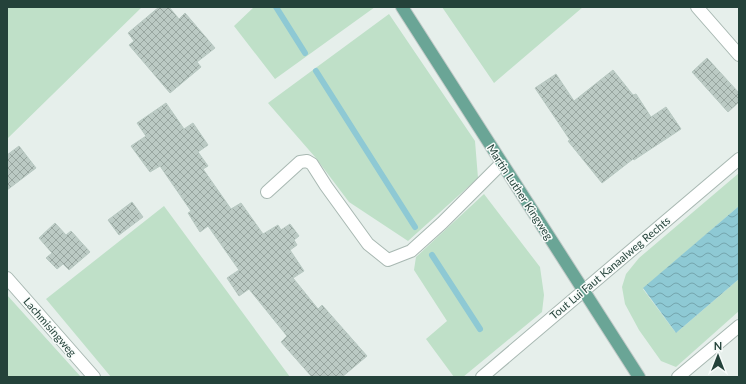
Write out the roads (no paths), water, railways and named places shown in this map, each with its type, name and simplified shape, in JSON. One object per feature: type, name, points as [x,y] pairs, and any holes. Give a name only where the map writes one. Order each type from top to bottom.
[{"type":"main road","name":"Martin Luther Kingweg","points":[[402,7],[501,164],[639,377]]},
{"type":"street","points":[[697,7],[739,55]]},
{"type":"street","name":"Tout Lui Faut Kanaalweg Rechts","points":[[482,377],[739,159]]},
{"type":"street","points":[[267,192],[300,162],[307,161],[312,164],[368,244],[388,260],[411,250],[442,223],[501,164]]},
{"type":"street","name":"Lachmisingweg","points":[[7,278],[94,377]]},
{"type":"street","points":[[678,377],[739,326]]},
{"type":"water","points":[[739,206],[739,279],[676,333],[643,288]]},
{"type":"waterway","points":[[276,7],[305,53]]},
{"type":"waterway","points":[[316,71],[415,227]]},
{"type":"waterway","points":[[432,255],[480,329]]}]
